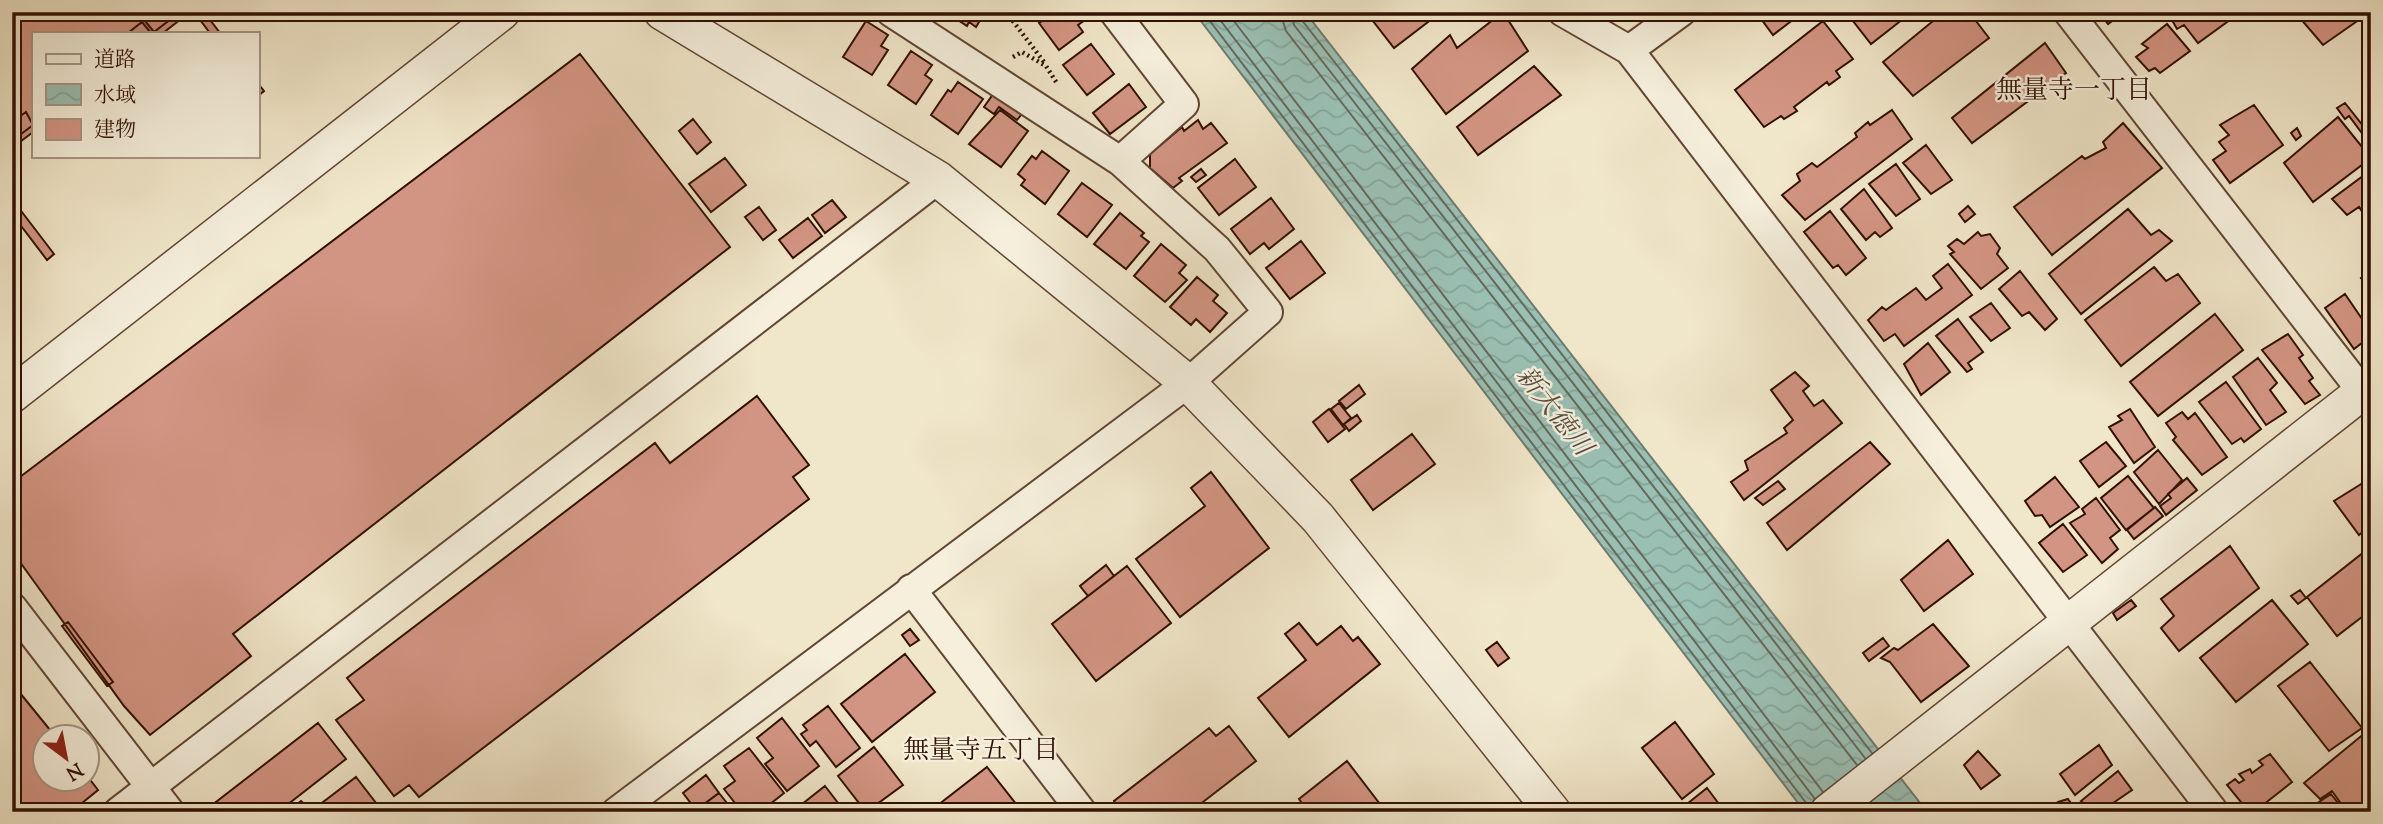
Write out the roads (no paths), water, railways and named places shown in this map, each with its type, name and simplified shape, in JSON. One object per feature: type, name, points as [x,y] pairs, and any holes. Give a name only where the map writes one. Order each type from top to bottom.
[{"type":"street","points":[[12,395],[502,12]]},
{"type":"street","points":[[662,12],[938,179],[1188,383],[1318,518],[1553,812]]},
{"type":"street","points":[[622,810],[911,589],[1188,383],[1268,312],[1217,249],[1120,161],[891,12]]},
{"type":"street","points":[[1114,12],[1184,104],[1120,161]]},
{"type":"street","points":[[1563,12],[1629,50],[2214,812]]},
{"type":"street","points":[[1629,50],[1681,12]]},
{"type":"street","points":[[1828,812],[2068,623],[2368,394],[2068,12]]},
{"type":"street","points":[[118,812],[938,179]]},
{"type":"street","points":[[911,589],[1082,812]]},
{"type":"street","points":[[12,607],[170,812]]},
{"type":"water","name":"新大徳川","points":[[1194,12],[1305,12],[1927,812],[1805,812]]},
{"type":"district","name":"無量寺一丁目","points":[[2074,91]]},
{"type":"district","name":"無量寺五丁目","points":[[981,751]]}]
